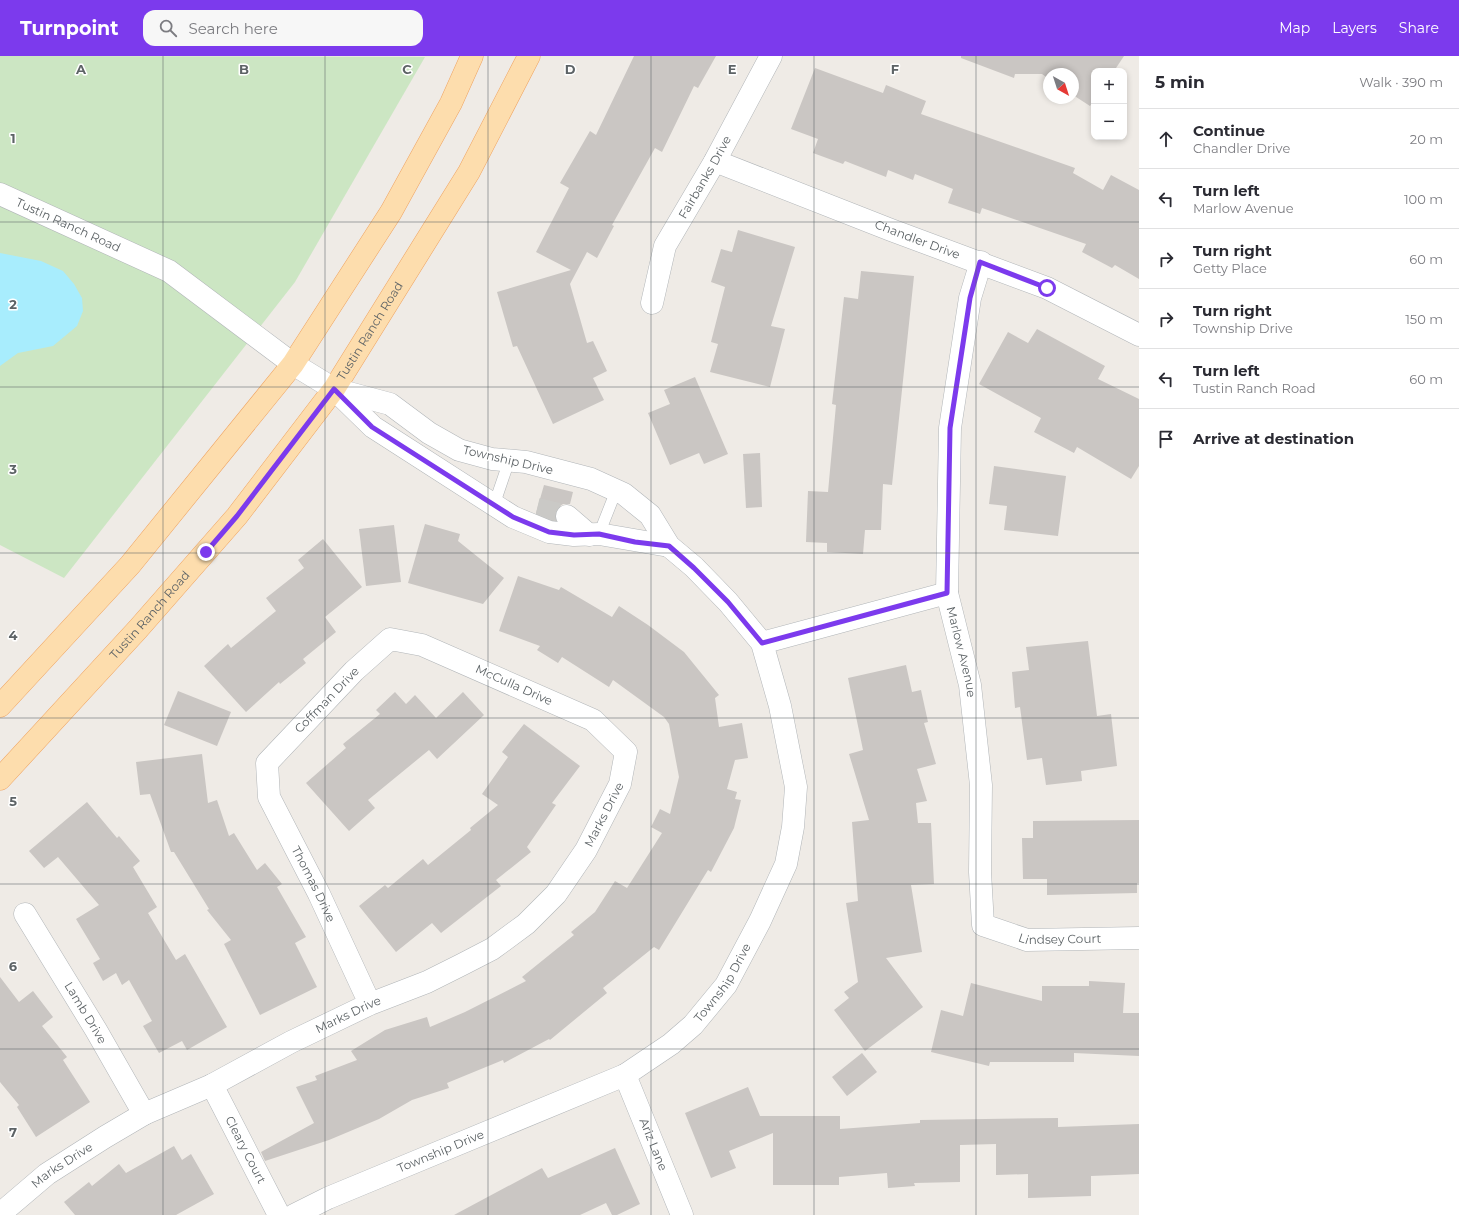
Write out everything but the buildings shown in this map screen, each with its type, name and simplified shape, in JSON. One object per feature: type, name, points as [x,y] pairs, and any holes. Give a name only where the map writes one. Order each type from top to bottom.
[{"type":"main road","points":[[0,706],[130,565],[293,364],[391,212],[450,103],[472,56]]},
{"type":"main road","name":"Tustin Ranch Road","points":[[0,779],[138,629],[237,516],[334,389],[469,172],[530,56]]},
{"type":"street","name":"Fairbanks Drive","points":[[652,304],[665,246],[715,161],[771,56]]},
{"type":"street","name":"Chandler Drive","points":[[715,161],[891,230],[1047,288],[1139,335]]},
{"type":"street","name":"Tustin Ranch Road","points":[[0,194],[169,271],[293,364]]},
{"type":"street","name":"Marlow Avenue","points":[[980,262],[970,298],[950,428],[947,593],[970,685],[981,785],[980,872],[983,925]]},
{"type":"street","name":"Township Drive","points":[[293,364],[334,389],[372,427],[513,517],[549,532],[594,535],[669,546]]},
{"type":"street","name":"Township Drive","points":[[294,1215],[328,1198],[625,1075],[671,1044],[693,1025],[726,985],[760,921],[786,864],[793,826],[796,787],[780,706],[762,643],[728,602],[694,568],[669,546],[650,515],[624,494],[591,479],[526,462],[492,458],[459,450],[429,433],[390,404],[334,389]]},
{"type":"street","points":[[513,517],[537,509]]},
{"type":"street","name":"Township Drive","points":[[567,516],[594,535]]},
{"type":"street","points":[[762,643],[947,593]]},
{"type":"street","name":"McCulla Drive","points":[[390,639],[422,645],[593,720],[626,752]]},
{"type":"street","name":"Coffman Drive","points":[[267,763],[354,671],[390,639]]},
{"type":"street","name":"Marks Drive","points":[[0,1214],[47,1174],[144,1114],[212,1084],[290,1042],[370,1004],[427,982],[492,949],[526,924],[556,894],[586,850],[620,784],[626,752]]},
{"type":"street","name":"Thomas Drive","points":[[267,763],[269,797],[323,901],[370,1004]]},
{"type":"street","name":"Lamb Drive","points":[[25,914],[96,1030],[144,1114]]},
{"type":"street","name":"Lindsey Court","points":[[983,925],[1027,940],[1139,938]]},
{"type":"street","name":"Ariz Lane","points":[[625,1075],[682,1215]]},
{"type":"street","name":"Cleary Court","points":[[212,1084],[279,1215]]},
{"type":"lane","points":[[494,505],[509,461]]},
{"type":"lane","points":[[594,535],[616,491]]},
{"type":"green space","points":[[0,56],[425,57],[295,282],[64,578],[0,545]]},
{"type":"water","points":[[0,253],[41,261],[63,271],[74,284],[82,298],[83,311],[77,326],[53,346],[18,353],[0,366]]},
{"type":"tunnel","points":[[537,509],[567,516]]},
{"type":"route","points":[[206,552],[237,516],[282,459],[334,389],[372,427],[513,517],[549,532],[574,535],[599,534],[635,542],[669,546],[694,568],[728,602],[762,643],[947,593],[950,428],[970,298],[980,262],[1047,288]]}]
